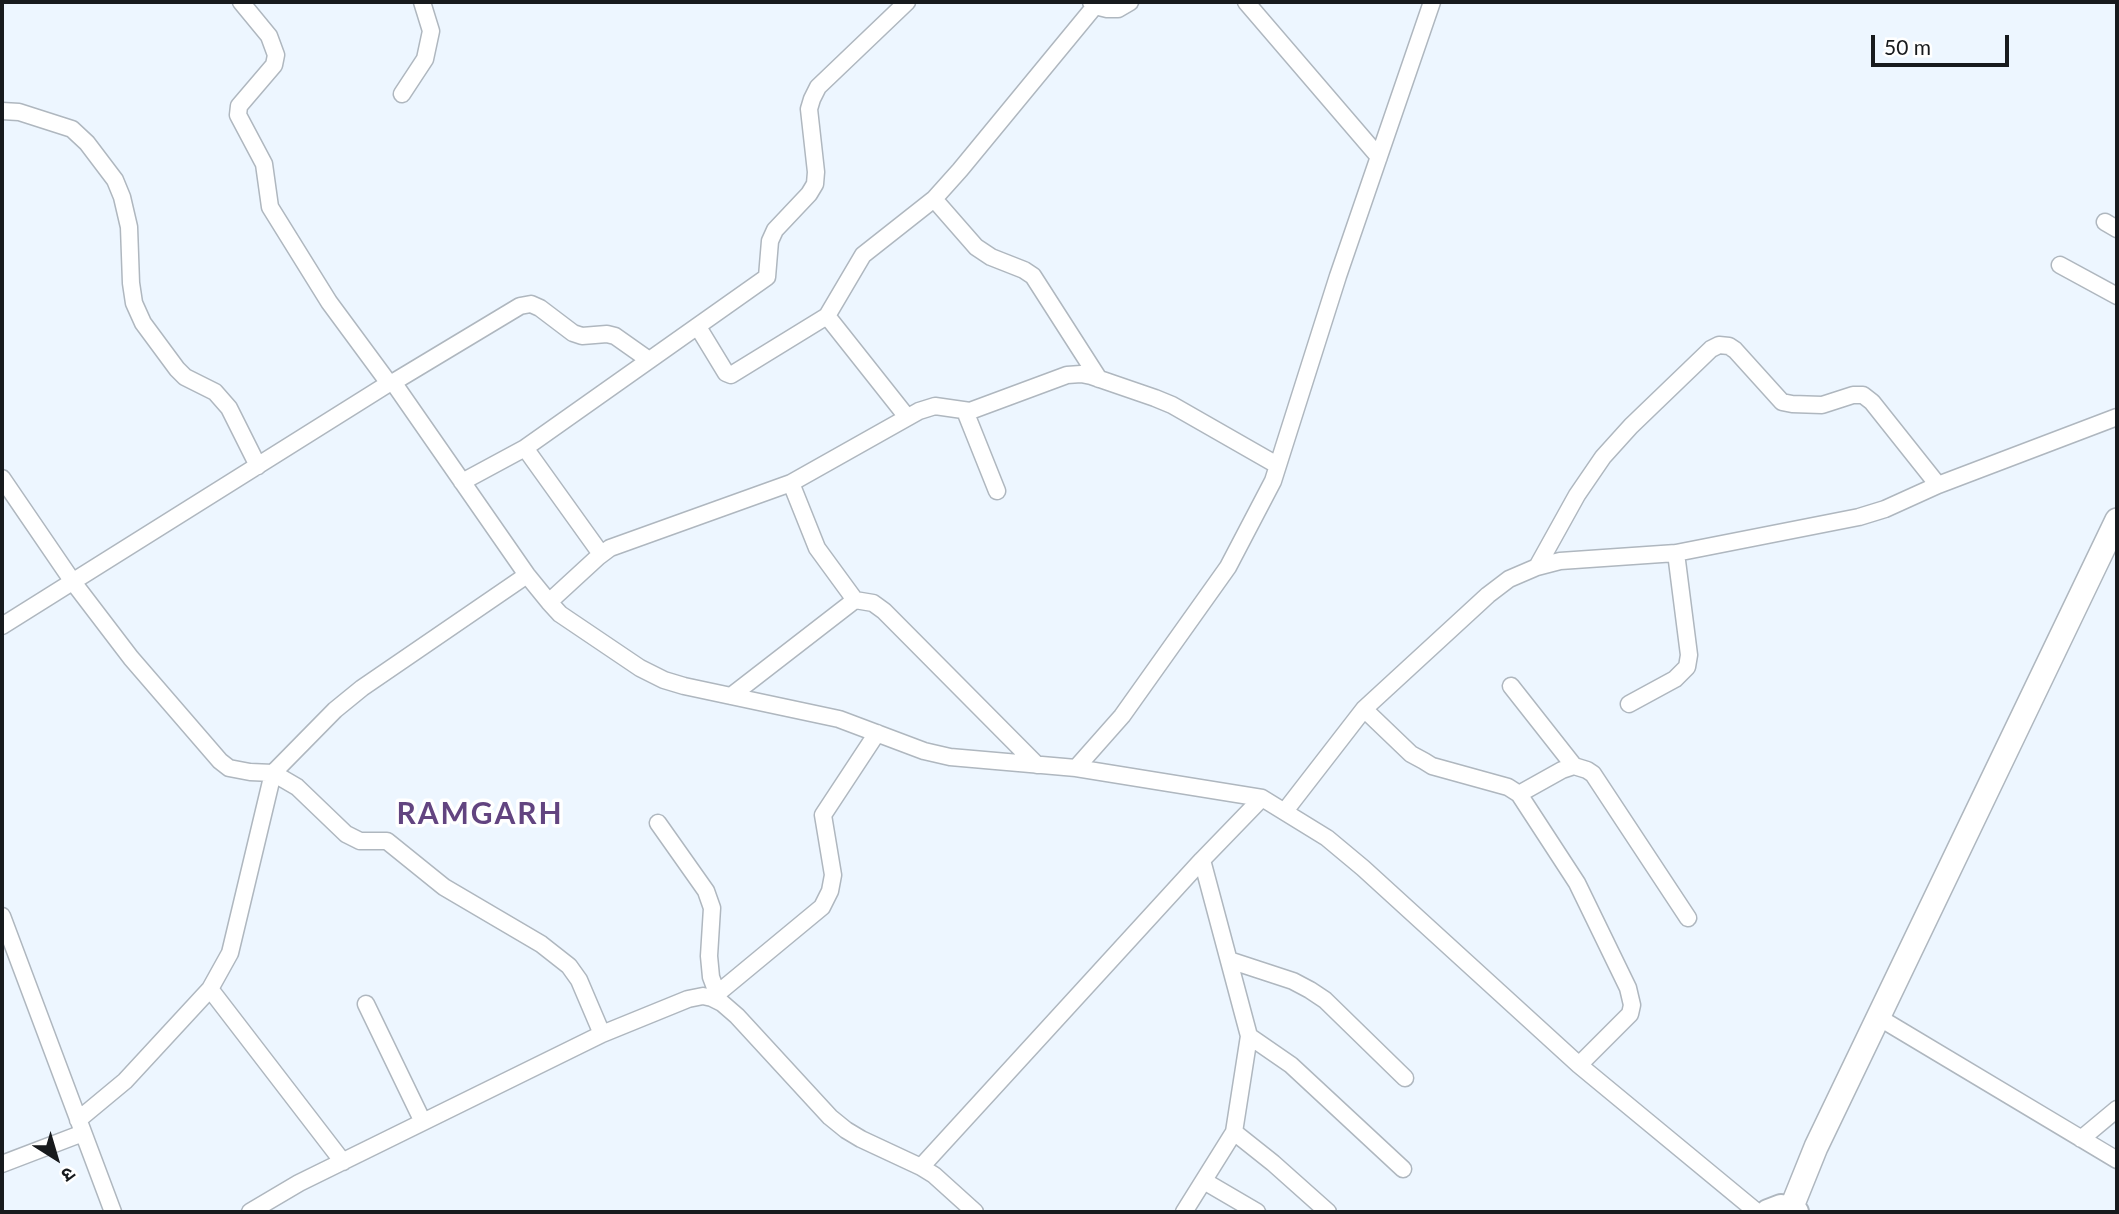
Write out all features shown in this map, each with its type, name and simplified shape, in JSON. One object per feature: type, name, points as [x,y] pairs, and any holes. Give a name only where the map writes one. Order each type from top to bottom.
[{"type":"main road","points":[[1785,1211],[2117,521]]},
{"type":"street","points":[[241,2],[269,36],[276,55],[274,65],[239,106],[238,115],[264,164],[270,207],[329,302],[390,382],[527,575],[560,614],[640,668],[674,683],[839,719],[924,751],[950,757],[1082,770],[1259,797],[1327,838],[1579,1065],[1757,1212]]},
{"type":"street","points":[[402,94],[425,59],[431,30],[422,2]]},
{"type":"street","points":[[462,482],[525,448],[768,277],[770,241],[775,230],[815,184],[809,109],[818,87],[907,2]]},
{"type":"street","points":[[698,327],[726,373],[731,375],[827,316],[863,255],[934,198],[960,170],[1093,4],[1107,9],[1118,9],[1130,2]]},
{"type":"street","points":[[1247,2],[1379,157]]},
{"type":"street","points":[[1082,770],[1228,567],[1273,481],[1432,2]]},
{"type":"street","points":[[2,111],[19,112],[72,129],[88,143],[115,180],[129,227],[134,303],[143,323],[185,377],[215,392],[229,408],[258,466]]},
{"type":"street","points":[[934,198],[976,247],[990,257],[1033,276],[1099,379]]},
{"type":"street","points":[[2060,265],[2117,296]]},
{"type":"street","points":[[2,626],[390,382],[520,306],[531,304],[540,308],[573,333],[582,336],[615,336],[649,360]]},
{"type":"street","points":[[827,316],[906,417]]},
{"type":"street","points":[[1537,567],[1577,495],[1603,457],[1631,426],[1711,349],[1719,345],[1735,350],[1782,402],[1822,405],[1853,394],[1863,395],[1872,402],[1938,485]]},
{"type":"street","points":[[549,602],[601,554],[620,544],[791,483],[906,417],[929,407],[965,411],[978,409],[1067,374],[1081,374],[1099,379],[1172,405],[1277,465]]},
{"type":"street","points":[[965,411],[997,491]]},
{"type":"street","points":[[1285,811],[1364,709],[1488,595],[1509,579],[1560,561],[1676,554],[1859,517],[2117,417]]},
{"type":"street","points":[[525,448],[601,554]]},
{"type":"street","points":[[2,478],[73,582],[131,658],[220,761],[229,768],[273,774],[306,794],[346,834],[360,841],[387,841],[444,887],[541,944],[569,966],[579,980],[602,1034]]},
{"type":"street","points":[[791,483],[817,548],[855,600],[873,603],[884,611],[1037,765]]},
{"type":"street","points":[[1629,704],[1675,679],[1687,667],[1689,655],[1676,554]]},
{"type":"street","points":[[2,1164],[80,1126],[125,1082],[210,989],[230,953],[273,774],[335,710],[362,688],[527,575]]},
{"type":"street","points":[[731,696],[855,600]]},
{"type":"street","points":[[1511,686],[1574,766],[1593,774],[1688,918]]},
{"type":"street","points":[[1364,709],[1411,754],[1432,766],[1508,787],[1519,794],[1577,883],[1632,1005],[1630,1014],[1579,1065]]},
{"type":"street","points":[[255,1211],[299,1183],[602,1034],[688,999],[715,995],[822,906],[830,891],[833,875],[823,815],[877,733]]},
{"type":"street","points":[[1519,794],[1574,766]]},
{"type":"street","points":[[921,1167],[1259,797]]},
{"type":"street","points":[[657,823],[706,891],[712,908],[709,956],[715,995],[846,1130],[934,1175],[975,1212]]},
{"type":"street","points":[[1184,1212],[1234,1132],[1249,1036],[1202,860]]},
{"type":"street","points":[[2,916],[113,1212]]},
{"type":"street","points":[[1229,960],[1293,981],[1325,1000],[1405,1078]]},
{"type":"street","points":[[210,989],[343,1162]]},
{"type":"street","points":[[366,1004],[423,1122]]},
{"type":"street","points":[[1878,1017],[2117,1160]]},
{"type":"street","points":[[1249,1036],[1292,1065],[1403,1169]]},
{"type":"street","points":[[2081,1139],[2117,1109]]},
{"type":"street","points":[[1234,1132],[1328,1212]]},
{"type":"street","points":[[1204,1181],[1254,1211]]},
{"type":"district","name":"RAMGARH","points":[[480,814]]}]
